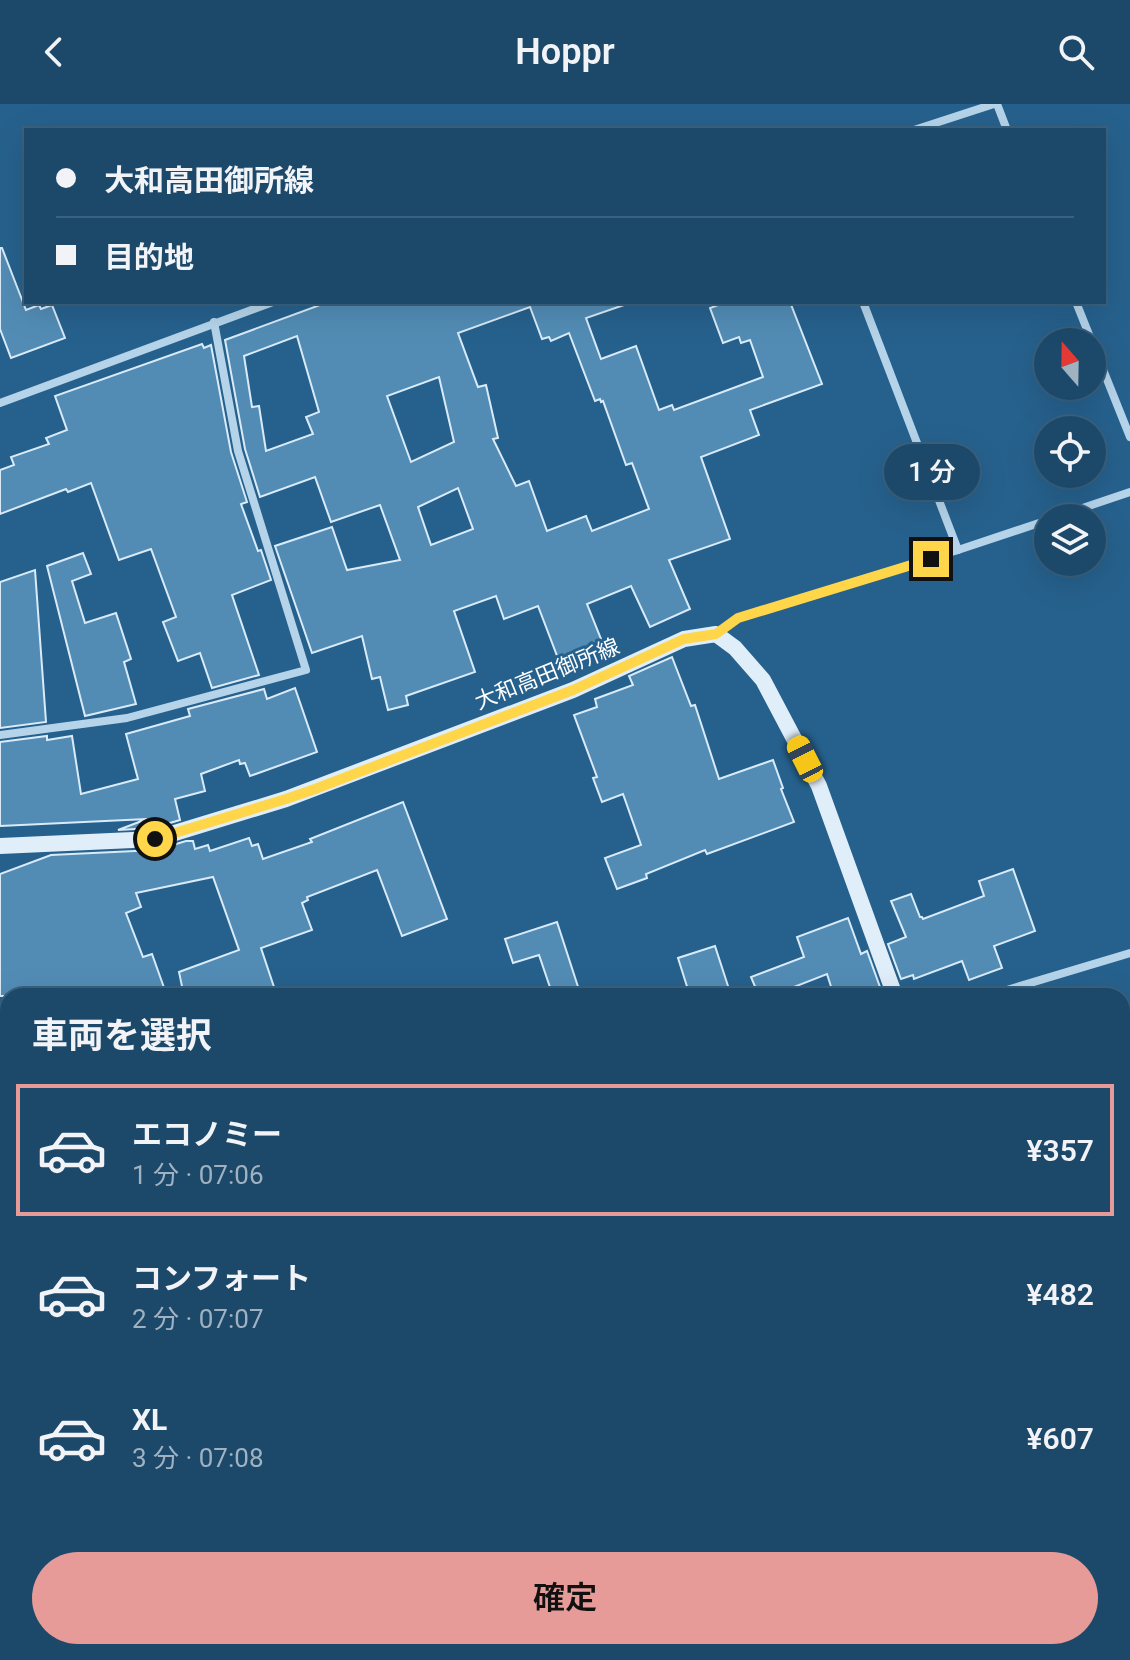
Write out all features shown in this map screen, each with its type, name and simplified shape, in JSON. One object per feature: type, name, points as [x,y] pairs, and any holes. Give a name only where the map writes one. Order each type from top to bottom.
[{"type":"main road","name":"大和高田御所線","points":[[0,846],[155,839],[286,799],[573,690],[684,639],[716,634]]},
{"type":"main road","points":[[716,634],[735,648],[763,680],[819,786],[892,988]]},
{"type":"street","points":[[920,128],[996,104],[1006,128]]},
{"type":"street","points":[[0,403],[267,304]]},
{"type":"street","points":[[864,304],[958,550]]},
{"type":"street","points":[[1077,304],[1130,437]]},
{"type":"street","points":[[0,735],[127,718],[306,670],[238,451],[214,322]]},
{"type":"street","points":[[1095,504],[1130,492]]},
{"type":"street","points":[[716,634],[738,618],[1034,525]]},
{"type":"street","points":[[1014,988],[1130,953]]},
{"type":"building","points":[[0,248],[26,310],[39,305],[41,309],[52,305],[65,338],[11,358],[0,329]]},
{"type":"building","points":[[323,304],[624,304],[586,318],[601,359],[636,346],[659,410],[672,405],[674,410],[763,377],[750,340],[741,343],[739,337],[723,343],[710,308],[721,304],[791,304],[822,384],[750,410],[759,435],[701,457],[730,539],[669,560],[690,609],[650,627],[631,586],[587,604],[603,644],[559,661],[538,606],[504,619],[496,596],[454,611],[475,672],[406,696],[408,705],[388,710],[380,677],[372,679],[362,636],[312,653],[275,546],[332,527],[347,570],[400,560],[380,505],[331,522],[315,477],[260,497],[245,449],[225,340]],"holes":[[[530,307],[542,339],[549,337],[551,341],[569,333],[595,401],[603,401],[626,465],[632,463],[649,509],[592,531],[586,516],[547,531],[529,481],[516,486],[493,439],[498,438],[486,385],[478,387],[458,333]],[[297,336],[319,412],[306,417],[313,434],[266,451],[259,406],[252,407],[244,356]],[[439,377],[454,442],[411,462],[387,396]],[[458,488],[473,529],[431,545],[418,507]]]},
{"type":"building","points":[[202,344],[204,348],[211,345],[231,452],[247,502],[241,504],[271,580],[232,595],[259,675],[212,688],[200,653],[178,661],[163,622],[176,617],[151,549],[119,560],[91,483],[0,514],[0,470],[14,465],[11,457],[49,444],[46,438],[67,430],[55,396]]},
{"type":"building","points":[[83,553],[91,574],[72,581],[85,623],[116,613],[131,659],[124,662],[136,704],[85,716],[47,566]]},
{"type":"building","points":[[35,570],[46,722],[0,728],[0,582]]},
{"type":"building","points":[[672,657],[691,706],[695,705],[719,779],[773,760],[794,822],[707,854],[705,850],[617,889],[605,858],[641,845],[623,794],[602,802],[593,778],[597,777],[574,715],[597,707],[595,699],[633,685],[629,676]]},
{"type":"building","points":[[295,688],[317,752],[250,776],[245,763],[240,764],[239,760],[201,774],[205,791],[175,799],[180,820],[153,828],[118,830],[147,819],[0,826],[0,742],[72,736],[81,794],[138,779],[126,734],[190,716],[188,709],[264,689],[267,699]]},
{"type":"building","points":[[403,802],[447,919],[402,936],[377,870],[307,897],[308,900],[302,903],[312,930],[261,948],[274,988],[182,988],[179,972],[239,950],[213,877],[136,893],[141,907],[126,913],[143,957],[152,954],[164,988],[0,988],[0,874],[51,855],[156,850],[186,841],[193,841],[195,849],[208,845],[210,851],[249,838],[252,846],[258,844],[263,859],[312,842],[310,839]]},
{"type":"building","points":[[1013,869],[1035,931],[994,946],[1002,968],[969,980],[962,961],[914,979],[913,975],[901,979],[888,944],[906,937],[891,901],[911,894],[923,919],[984,896],[979,881]]},
{"type":"building","points":[[848,918],[861,954],[867,951],[880,987],[831,988],[827,974],[791,988],[756,988],[751,977],[804,957],[797,937]]},
{"type":"building","points":[[557,922],[578,988],[550,988],[539,955],[513,963],[505,939]]},
{"type":"building","points":[[715,946],[729,988],[687,988],[678,958]]},
{"type":"route","points":[[155,839],[315,789],[573,690],[684,639],[716,634],[738,618],[931,559]]}]
